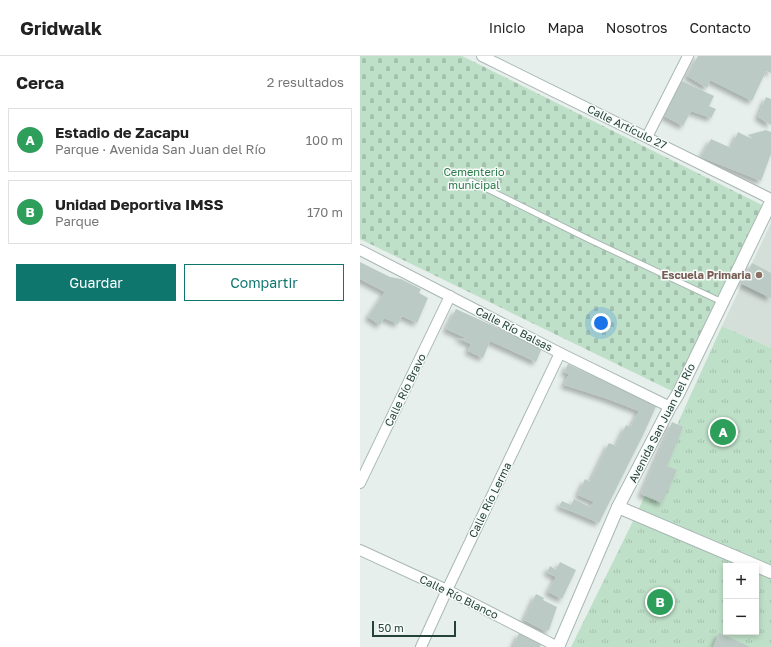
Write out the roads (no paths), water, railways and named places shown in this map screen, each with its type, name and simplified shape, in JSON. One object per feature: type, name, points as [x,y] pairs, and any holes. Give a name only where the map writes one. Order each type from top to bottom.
[{"type":"street","name":"Calle Artículo 27","points":[[482,56],[771,200]]},
{"type":"street","points":[[647,137],[688,56]]},
{"type":"street","name":"Avenida San Juan del Río","points":[[558,647],[618,507],[678,394],[771,200]]},
{"type":"street","name":"Calle Río Balsas","points":[[360,250],[560,353],[670,407]]},
{"type":"street","name":"Calle Río Bravo","points":[[360,484],[450,296]]},
{"type":"street","name":"Calle Río Lerma","points":[[421,647],[560,353]]},
{"type":"street","points":[[618,507],[771,572]]},
{"type":"street","name":"Calle Río Blanco","points":[[360,550],[447,590],[558,647]]},
{"type":"lane","points":[[471,180],[588,239],[722,302]]},
{"type":"place","name":"Escuela Primaria","points":[[759,275]]},
{"type":"place","name":"Estadio de Zacapu","points":[[723,432]]},
{"type":"place","name":"Unidad Deportiva IMSS","points":[[660,602]]},
{"type":"park label","name":"Cementerio municipal","points":[[474,178]]}]
